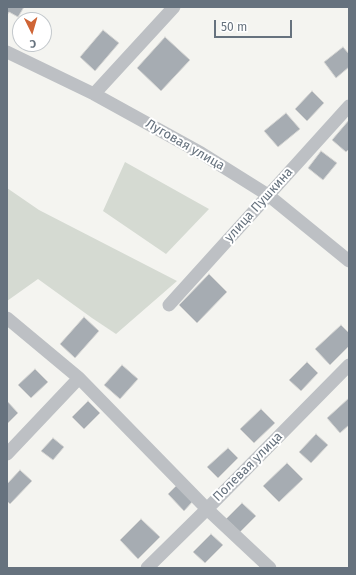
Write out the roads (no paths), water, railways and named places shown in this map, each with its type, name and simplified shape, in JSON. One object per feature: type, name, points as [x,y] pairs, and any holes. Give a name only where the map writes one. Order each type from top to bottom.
[{"type":"street","points":[[94,94],[174,7]]},
{"type":"street","name":"Луговая улица","points":[[7,52],[94,94],[201,153],[268,195],[349,261]]},
{"type":"street","name":"улица Пушкина","points":[[169,305],[349,106]]},
{"type":"street","points":[[7,318],[80,378],[207,509],[270,568]]},
{"type":"street","name":"Полевая улица","points":[[147,568],[349,365]]},
{"type":"street","points":[[7,454],[80,378]]}]
